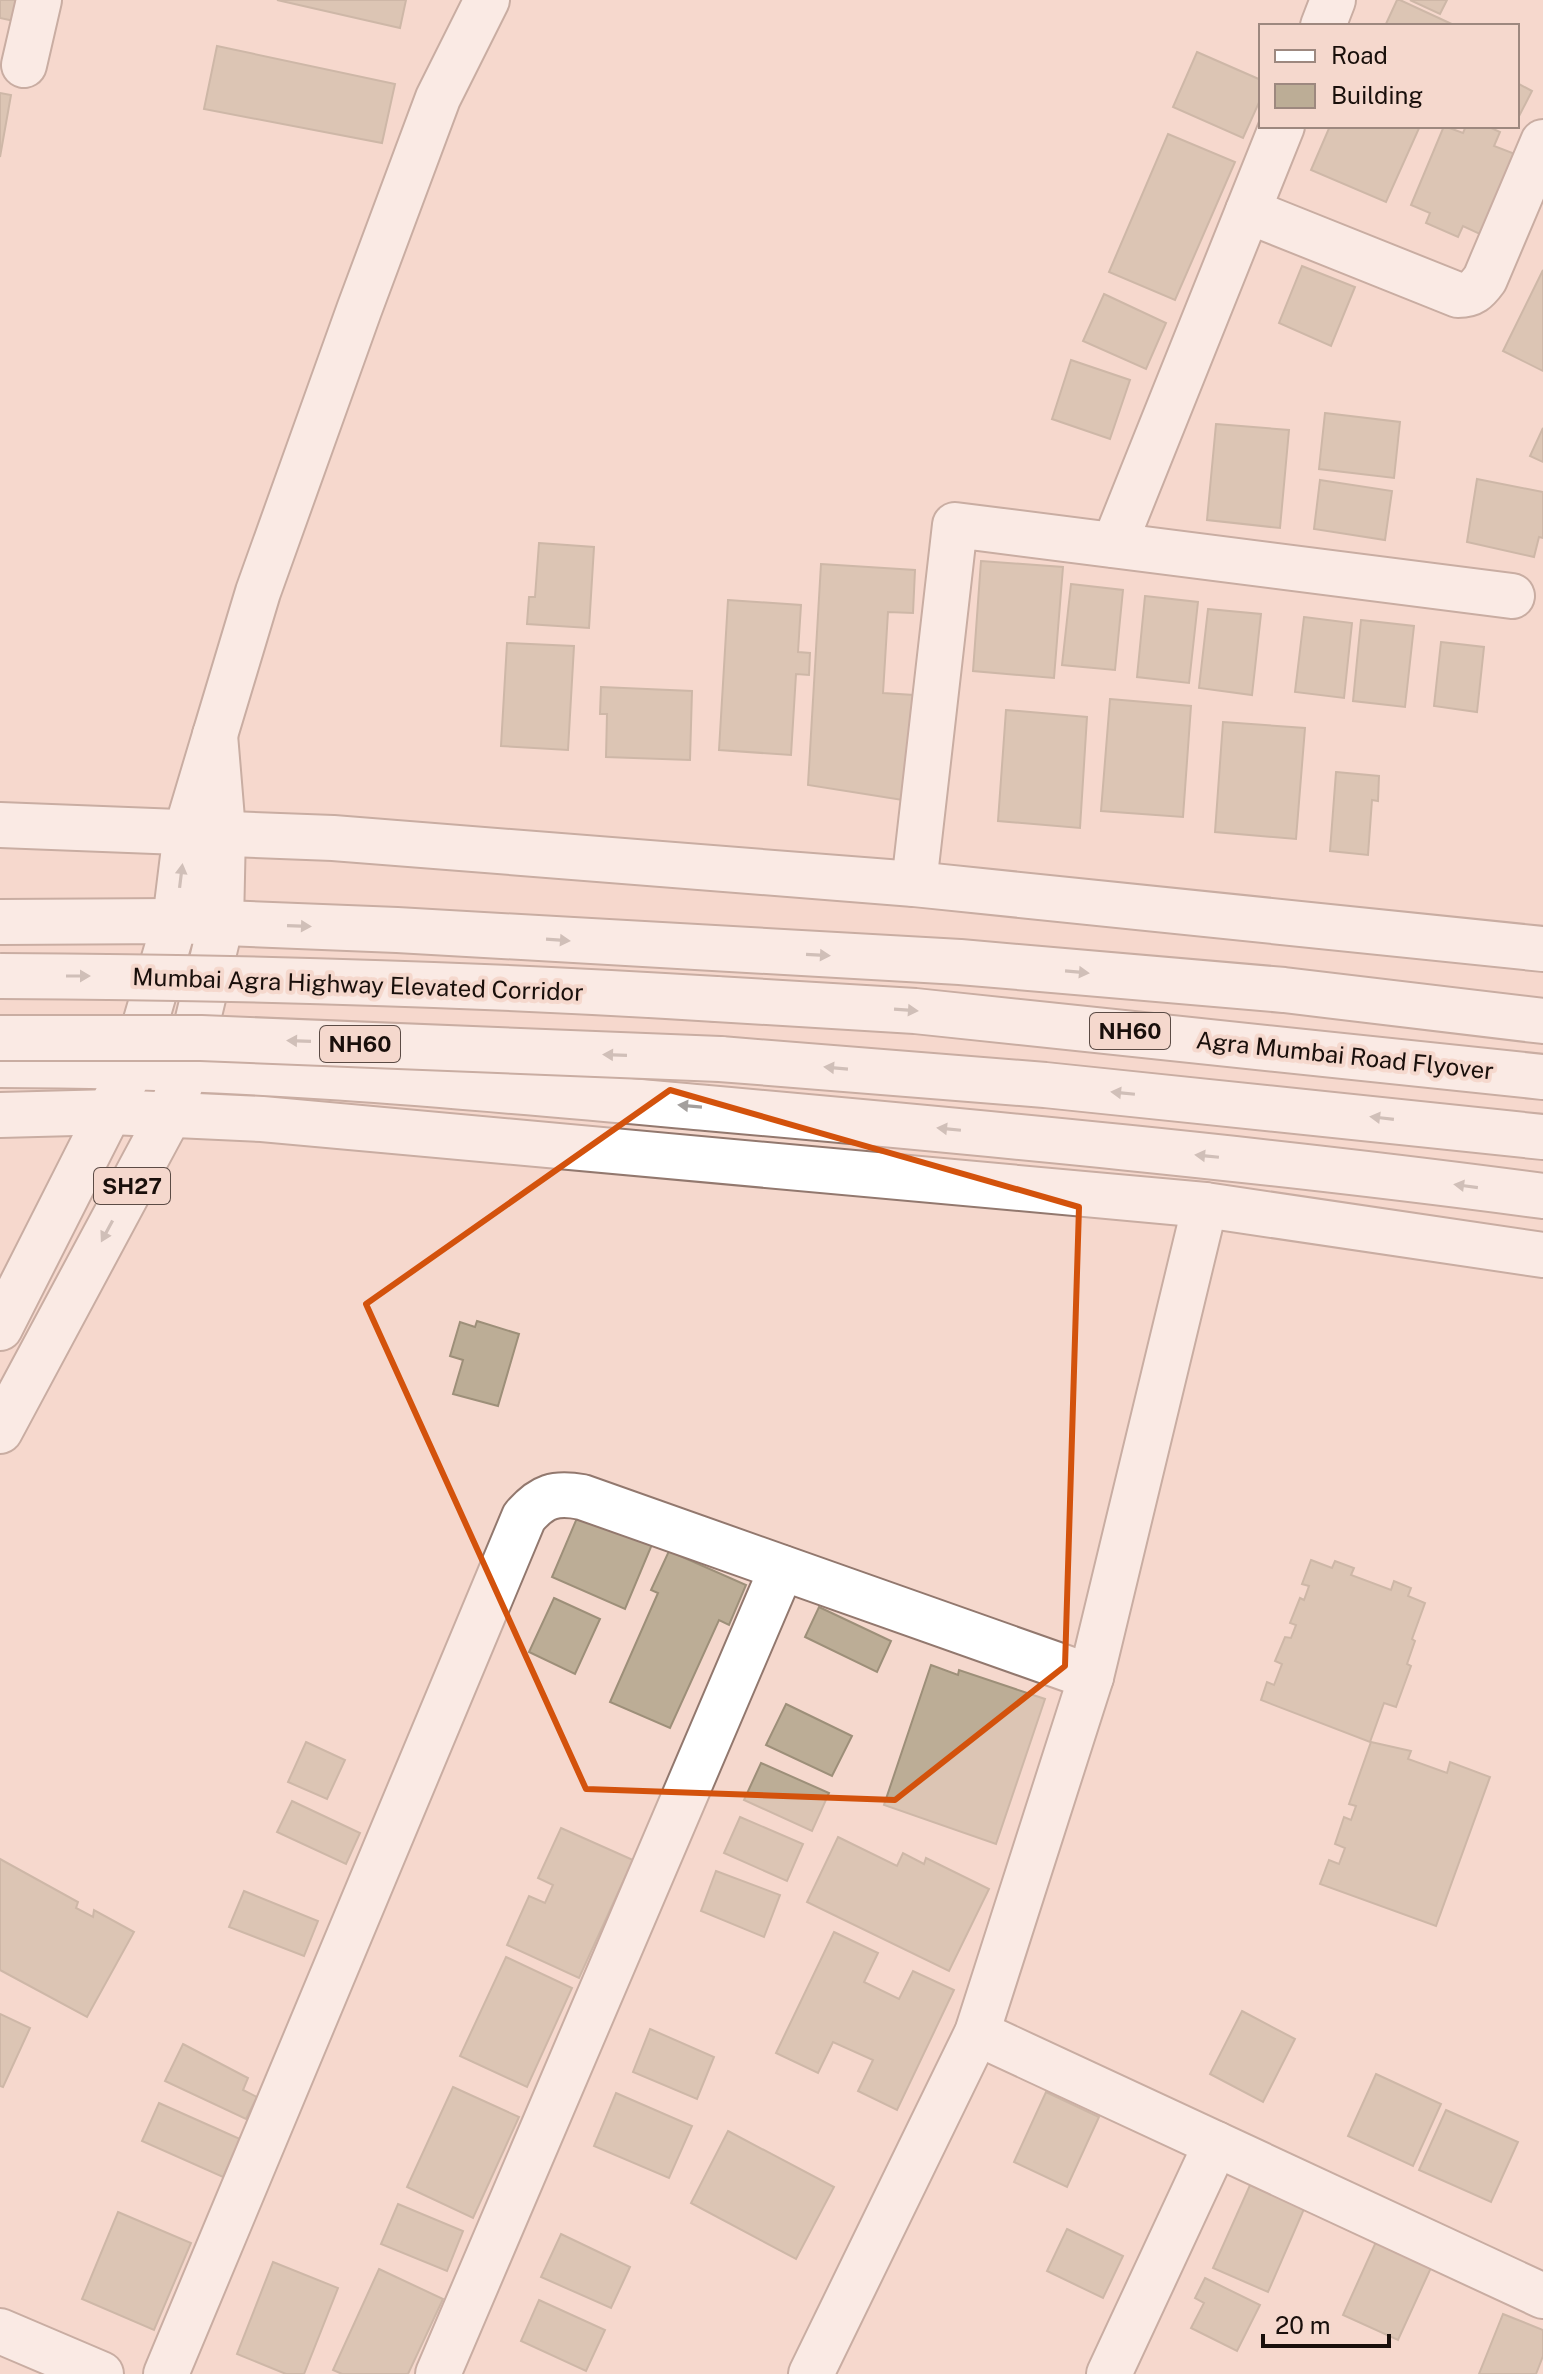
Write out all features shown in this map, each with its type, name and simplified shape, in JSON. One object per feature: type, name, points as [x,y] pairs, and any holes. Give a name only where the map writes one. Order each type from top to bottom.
[{"type":"main road","points":[[24,65],[39,0]]},
{"type":"main road","points":[[175,921],[204,832],[215,735],[258,592],[438,98],[487,0]]},
{"type":"main road","points":[[1324,24],[1333,0]]},
{"type":"main road","points":[[1114,545],[1281,128]]},
{"type":"main road","points":[[1248,211],[1458,295],[1467,295],[1477,290],[1485,279],[1543,142]]},
{"type":"main road","points":[[914,884],[955,525],[1512,596]]},
{"type":"main road","points":[[0,825],[204,832],[914,884],[1543,949]]},
{"type":"main road","points":[[204,832],[221,923]]},
{"type":"main road","points":[[0,922],[175,921],[960,962],[1284,990],[1543,1021]]},
{"type":"main road","name":"SH27","points":[[0,1328],[112,1112],[133,1065],[175,921]]},
{"type":"main road","name":"SH27","points":[[0,1431],[170,1114],[186,1069],[221,923]]},
{"type":"main road","name":"Mumbai Agra Highway Elevated Corridor","points":[[0,976],[230,977],[540,988],[716,999]]},
{"type":"main road","name":"Agra Mumbai Road Flyover","points":[[716,999],[960,1015],[1543,1077]]},
{"type":"main road","name":"NH60","points":[[0,1038],[216,1038],[720,1059],[1045,1085],[1543,1137]]},
{"type":"main road","points":[[0,1065],[133,1065],[485,1088],[935,1128],[1358,1172],[1543,1196]]},
{"type":"main road","points":[[0,1115],[112,1112],[262,1119],[1205,1205],[1543,1255]]},
{"type":"main road","points":[[811,2374],[977,2033],[1091,1677],[1205,1205]]},
{"type":"main road","points":[[166,2374],[524,1517],[549,1496],[562,1493],[582,1497],[1091,1677]]},
{"type":"main road","points":[[438,2374],[782,1568]]},
{"type":"main road","points":[[977,2033],[1543,2296]]},
{"type":"main road","points":[[1109,2374],[1216,2144]]},
{"type":"main road","points":[[0,2331],[101,2374]]},
{"type":"highlighted area","points":[[670,1090],[1079,1207],[1065,1666],[895,1800],[586,1789],[366,1304]]},
{"type":"building","points":[[0,0],[23,0],[19,22],[0,18]]},
{"type":"building","points":[[277,0],[406,0],[400,28]]},
{"type":"building","points":[[1397,0],[1400,0],[1452,24],[1386,24]]},
{"type":"building","points":[[1410,0],[1447,0],[1440,14]]},
{"type":"building","points":[[217,46],[395,84],[382,143],[204,109]]},
{"type":"building","points":[[1197,52],[1259,79],[1259,102],[1243,138],[1173,107]]},
{"type":"building","points":[[1519,84],[1532,91],[1519,116]]},
{"type":"building","points":[[0,93],[11,95],[0,157]]},
{"type":"building","points":[[1329,128],[1419,128],[1386,202],[1311,170]]},
{"type":"building","points":[[1443,128],[1463,133],[1465,128],[1491,128],[1500,132],[1494,146],[1515,154],[1482,235],[1463,226],[1458,237],[1426,223],[1430,213],[1411,205]]},
{"type":"building","points":[[1168,134],[1235,162],[1175,300],[1109,272]]},
{"type":"building","points":[[1302,266],[1355,287],[1331,346],[1279,323]]},
{"type":"building","points":[[1543,270],[1543,371],[1503,351]]},
{"type":"building","points":[[1104,294],[1166,323],[1146,369],[1083,341]]},
{"type":"building","points":[[1071,360],[1130,380],[1110,439],[1052,419]]},
{"type":"building","points":[[1325,413],[1400,422],[1394,478],[1319,469]]},
{"type":"building","points":[[1216,424],[1289,430],[1280,528],[1207,520]]},
{"type":"building","points":[[1543,428],[1543,462],[1530,456]]},
{"type":"building","points":[[1477,479],[1543,492],[1543,538],[1539,537],[1534,557],[1467,542]]},
{"type":"building","points":[[1320,480],[1392,491],[1385,540],[1314,529]]},
{"type":"building","points":[[539,543],[594,547],[589,628],[527,624],[529,597],[535,597]]},
{"type":"building","points":[[981,561],[1063,567],[1054,678],[973,671]]},
{"type":"building","points":[[821,564],[915,570],[913,613],[888,612],[883,693],[914,695],[928,804],[808,785]]},
{"type":"building","points":[[1071,584],[1123,590],[1115,670],[1062,665]]},
{"type":"building","points":[[1145,596],[1198,602],[1189,683],[1137,677]]},
{"type":"building","points":[[728,600],[801,605],[798,652],[810,653],[809,675],[796,674],[791,755],[719,750]]},
{"type":"building","points":[[1208,609],[1261,614],[1252,695],[1199,688]]},
{"type":"building","points":[[1304,617],[1352,623],[1344,698],[1295,692]]},
{"type":"building","points":[[1361,620],[1414,626],[1405,707],[1353,701]]},
{"type":"building","points":[[1441,642],[1484,647],[1477,712],[1434,706]]},
{"type":"building","points":[[507,643],[574,646],[568,750],[501,746]]},
{"type":"building","points":[[601,687],[692,691],[690,760],[606,757],[607,714],[600,714]]},
{"type":"building","points":[[1110,699],[1191,706],[1183,817],[1101,811]]},
{"type":"building","points":[[1006,710],[1087,717],[1080,828],[998,821]]},
{"type":"building","points":[[1223,722],[1305,728],[1296,839],[1215,832]]},
{"type":"building","points":[[1336,772],[1379,776],[1378,801],[1372,800],[1368,855],[1330,851]]},
{"type":"building","points":[[477,1321],[519,1334],[498,1406],[453,1394],[463,1360],[450,1356],[460,1322],[475,1327]]},
{"type":"building","points":[[580,1511],[653,1542],[625,1609],[552,1577]]},
{"type":"building","points":[[669,1551],[746,1585],[729,1625],[719,1620],[670,1728],[610,1702],[658,1593],[651,1590]]},
{"type":"building","points":[[1311,1560],[1332,1568],[1335,1561],[1354,1568],[1351,1575],[1391,1590],[1394,1581],[1411,1588],[1408,1596],[1425,1603],[1412,1639],[1415,1641],[1407,1664],[1411,1666],[1396,1707],[1384,1703],[1370,1742],[1261,1700],[1267,1682],[1274,1685],[1282,1664],[1275,1661],[1285,1637],[1291,1638],[1296,1625],[1290,1623],[1300,1598],[1304,1600],[1309,1586],[1302,1584]]},
{"type":"building","points":[[554,1598],[600,1619],[575,1674],[529,1652]]},
{"type":"building","points":[[819,1607],[891,1641],[877,1672],[805,1637]]},
{"type":"building","points":[[931,1665],[958,1675],[959,1670],[1045,1699],[996,1844],[884,1805]]},
{"type":"building","points":[[786,1704],[852,1736],[832,1776],[766,1745]]},
{"type":"building","points":[[306,1742],[345,1760],[327,1799],[288,1782]]},
{"type":"building","points":[[1371,1742],[1411,1751],[1408,1759],[1447,1773],[1450,1762],[1490,1777],[1436,1926],[1320,1884],[1329,1860],[1339,1864],[1345,1848],[1335,1844],[1344,1817],[1351,1820],[1356,1806],[1349,1804]]},
{"type":"building","points":[[761,1763],[829,1793],[812,1831],[744,1800]]},
{"type":"building","points":[[292,1801],[360,1833],[346,1864],[277,1832]]},
{"type":"building","points":[[740,1817],[803,1844],[787,1881],[724,1853]]},
{"type":"building","points":[[561,1828],[633,1860],[579,1978],[507,1945],[529,1896],[545,1903],[553,1885],[538,1878]]},
{"type":"building","points":[[838,1837],[897,1866],[903,1853],[924,1864],[926,1858],[989,1889],[949,1971],[807,1902]]},
{"type":"building","points":[[0,1859],[78,1902],[76,1908],[93,1917],[94,1910],[134,1932],[87,2017],[0,1970]]},
{"type":"building","points":[[716,1871],[780,1895],[764,1937],[701,1911]]},
{"type":"building","points":[[244,1891],[318,1921],[304,1956],[229,1927]]},
{"type":"building","points":[[834,1932],[878,1953],[864,1982],[899,1999],[913,1971],[954,1990],[897,2110],[858,2091],[873,2060],[833,2042],[818,2073],[776,2053]]},
{"type":"building","points":[[506,1957],[572,1988],[527,2087],[460,2056]]},
{"type":"building","points":[[1242,2011],[1295,2039],[1263,2102],[1210,2074]]},
{"type":"building","points":[[0,2014],[30,2028],[3,2087],[0,2086]]},
{"type":"building","points":[[650,2029],[714,2057],[697,2099],[633,2072]]},
{"type":"building","points":[[183,2044],[248,2078],[243,2090],[257,2097],[246,2119],[165,2081]]},
{"type":"building","points":[[1376,2074],[1441,2104],[1413,2166],[1348,2136]]},
{"type":"building","points":[[453,2087],[519,2117],[473,2218],[407,2187]]},
{"type":"building","points":[[1046,2092],[1099,2117],[1067,2187],[1014,2162]]},
{"type":"building","points":[[616,2093],[692,2126],[669,2178],[594,2146]]},
{"type":"building","points":[[159,2103],[240,2139],[223,2177],[142,2141]]},
{"type":"building","points":[[1446,2110],[1518,2142],[1491,2202],[1419,2170]]},
{"type":"building","points":[[728,2131],[834,2187],[796,2259],[691,2203]]},
{"type":"building","points":[[1250,2185],[1304,2209],[1268,2292],[1213,2268]]},
{"type":"building","points":[[398,2204],[463,2231],[447,2271],[381,2244]]},
{"type":"building","points":[[118,2212],[191,2243],[154,2330],[82,2299]]},
{"type":"building","points":[[1067,2229],[1123,2256],[1103,2298],[1047,2271]]},
{"type":"building","points":[[1380,2233],[1435,2259],[1398,2340],[1343,2315]]},
{"type":"building","points":[[561,2234],[630,2267],[611,2308],[541,2277]]},
{"type":"building","points":[[273,2262],[338,2288],[304,2374],[286,2374],[237,2354]]},
{"type":"building","points":[[379,2269],[443,2299],[408,2374],[342,2374],[333,2370]]},
{"type":"building","points":[[1205,2278],[1260,2305],[1237,2351],[1191,2328],[1204,2303],[1195,2298]]},
{"type":"building","points":[[539,2300],[605,2330],[586,2371],[521,2341]]},
{"type":"building","points":[[1503,2314],[1543,2330],[1543,2356],[1536,2374],[1479,2374]]}]
